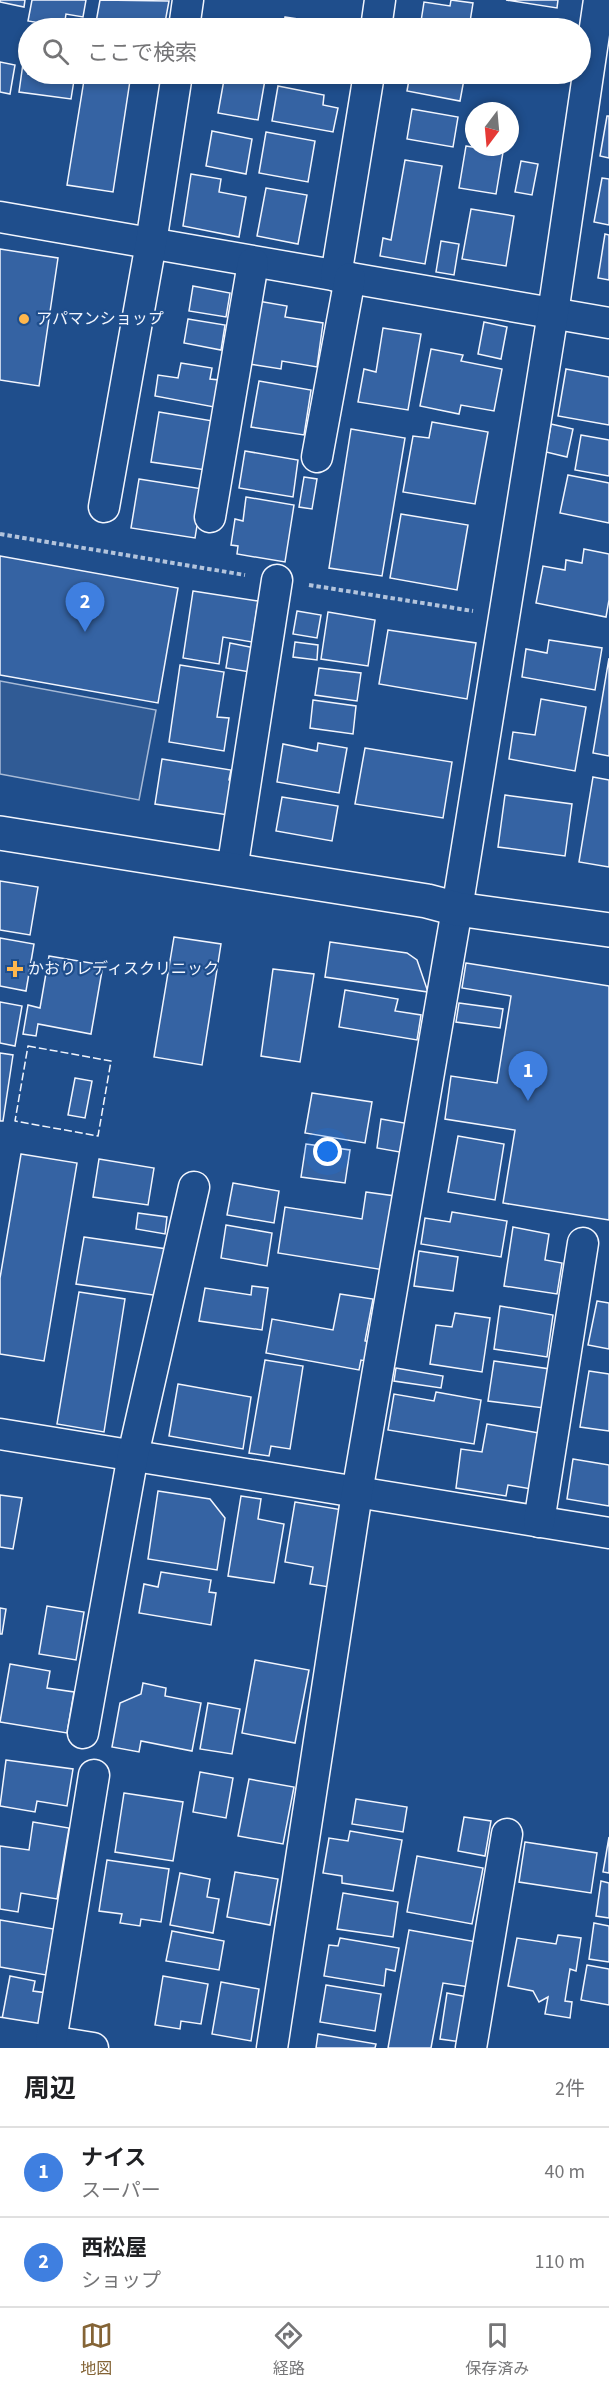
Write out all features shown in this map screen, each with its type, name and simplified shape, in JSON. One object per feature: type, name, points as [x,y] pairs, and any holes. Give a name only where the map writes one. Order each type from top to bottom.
[{"type":"street","points":[[185,18],[188,0]]},
{"type":"street","points":[[377,18],[380,0]]},
{"type":"street","points":[[591,49],[598,0]]},
{"type":"street","points":[[104,507],[151,243],[175,84]]},
{"type":"street","points":[[317,457],[368,84]]},
{"type":"street","points":[[272,2048],[357,1492],[457,909],[553,313],[586,84]]},
{"type":"street","points":[[0,217],[609,323]]},
{"type":"street","points":[[210,517],[253,262]]},
{"type":"street","points":[[232,870],[277,580]]},
{"type":"street","points":[[0,833],[427,902],[457,909],[609,930]]},
{"type":"street","points":[[83,1733],[133,1455],[194,1187]]},
{"type":"street","points":[[539,1522],[583,1243]]},
{"type":"street","points":[[0,1434],[609,1533]]},
{"type":"street","points":[[51,2041],[94,1775]]},
{"type":"street","points":[[471,2048],[507,1834]]},
{"type":"street","points":[[0,2033],[93,2048]]},
{"type":"shaded area","points":[[0,681],[156,710],[139,800],[0,774]]},
{"type":"building","points":[[0,0],[25,0],[24,7],[0,2]]},
{"type":"building","points":[[32,0],[86,0],[83,17],[66,14],[65,18],[29,18]]},
{"type":"building","points":[[100,0],[169,1],[166,18],[97,18]]},
{"type":"building","points":[[451,0],[473,3],[471,18],[422,18],[424,2],[450,6]]},
{"type":"building","points":[[506,0],[558,0],[557,8]]},
{"type":"building","points":[[0,62],[15,65],[10,94],[0,92]]},
{"type":"building","points":[[20,84],[73,84],[71,99],[19,92]]},
{"type":"building","points":[[83,84],[129,84],[113,192],[67,185]]},
{"type":"building","points":[[223,84],[264,84],[258,120],[218,113]]},
{"type":"building","points":[[408,84],[463,84],[460,101],[407,91]]},
{"type":"building","points":[[278,86],[324,95],[323,105],[338,108],[333,132],[272,121]]},
{"type":"building","points":[[412,109],[458,117],[453,147],[407,139]]},
{"type":"building","points":[[607,116],[609,116],[609,158],[600,156]]},
{"type":"building","points":[[212,131],[252,139],[246,174],[206,166]]},
{"type":"building","points":[[266,132],[315,141],[308,182],[259,173]]},
{"type":"building","points":[[465,152],[465,156],[502,156],[496,194],[459,188]]},
{"type":"building","points":[[405,160],[442,166],[425,264],[380,256],[383,238],[391,240]]},
{"type":"building","points":[[521,161],[538,164],[532,195],[515,192]]},
{"type":"building","points":[[191,174],[221,179],[219,192],[246,197],[239,237],[183,226]]},
{"type":"building","points":[[602,178],[609,179],[609,225],[594,222]]},
{"type":"building","points":[[266,188],[307,195],[298,244],[257,236]]},
{"type":"building","points":[[471,209],[514,216],[506,266],[462,259]]},
{"type":"building","points":[[605,234],[609,235],[609,280],[598,278]]},
{"type":"building","points":[[441,241],[459,244],[454,275],[436,272]]},
{"type":"building","name":"アパマンショップ","points":[[0,249],[58,258],[39,386],[0,380]]},
{"type":"building","points":[[193,286],[230,293],[226,317],[189,311]]},
{"type":"building","points":[[258,301],[287,306],[285,317],[323,323],[317,367],[282,361],[281,369],[249,364]]},
{"type":"building","points":[[188,319],[225,325],[221,350],[184,343]]},
{"type":"building","points":[[484,322],[507,327],[501,359],[478,354]]},
{"type":"building","points":[[383,328],[421,334],[408,410],[358,402],[364,369],[376,372]]},
{"type":"building","points":[[431,349],[463,355],[461,361],[502,369],[494,411],[461,405],[459,414],[420,406]]},
{"type":"building","points":[[181,363],[212,368],[210,379],[219,380],[214,407],[155,396],[158,375],[178,378]]},
{"type":"building","points":[[566,369],[609,377],[609,425],[558,416]]},
{"type":"building","points":[[259,381],[311,390],[304,435],[251,427]]},
{"type":"building","points":[[159,412],[213,421],[206,470],[151,462]]},
{"type":"building","points":[[432,422],[488,432],[475,504],[403,492],[413,436],[429,438]]},
{"type":"building","points":[[551,424],[573,429],[567,457],[546,452]]},
{"type":"building","points":[[351,429],[405,438],[382,576],[329,568]]},
{"type":"building","points":[[581,435],[609,440],[609,476],[575,470]]},
{"type":"building","points":[[245,451],[298,460],[293,497],[239,488]]},
{"type":"building","points":[[568,475],[609,483],[609,523],[560,513]]},
{"type":"building","points":[[304,477],[317,479],[312,509],[299,507]]},
{"type":"building","points":[[139,479],[203,489],[195,538],[131,528]]},
{"type":"building","points":[[246,497],[294,505],[285,562],[237,554],[238,546],[231,545],[235,519],[243,521]]},
{"type":"building","points":[[401,514],[468,525],[457,590],[390,578]]},
{"type":"building","points":[[584,549],[609,554],[609,600],[606,617],[536,603],[543,566],[565,570],[566,560],[582,563]]},
{"type":"building","points":[[0,556],[178,588],[158,703],[0,675]]},
{"type":"building","points":[[193,591],[258,601],[252,642],[223,637],[219,664],[183,658]]},
{"type":"building","points":[[297,611],[321,615],[317,638],[293,634]]},
{"type":"building","points":[[328,612],[375,620],[368,666],[321,659]]},
{"type":"building","points":[[388,630],[476,643],[467,699],[379,684]]},
{"type":"building","points":[[549,640],[602,648],[595,690],[522,677],[526,649],[547,653]]},
{"type":"building","points":[[295,642],[318,645],[317,660],[293,657]]},
{"type":"building","points":[[230,643],[260,649],[256,673],[226,668]]},
{"type":"building","points":[[609,658],[609,756],[593,753]]},
{"type":"building","points":[[180,665],[224,672],[217,717],[229,718],[224,751],[169,742]]},
{"type":"building","points":[[319,668],[361,673],[357,701],[315,695]]},
{"type":"building","points":[[541,699],[586,707],[575,771],[509,759],[513,732],[535,735]]},
{"type":"building","points":[[313,700],[356,706],[353,734],[310,728]]},
{"type":"building","points":[[318,743],[347,748],[339,793],[277,782],[283,744],[317,751]]},
{"type":"building","points":[[365,748],[452,762],[443,818],[355,804]]},
{"type":"building","points":[[162,759],[231,770],[229,780],[241,782],[235,816],[155,804]]},
{"type":"building","points":[[593,777],[609,780],[609,867],[579,862]]},
{"type":"building","points":[[505,795],[572,804],[565,856],[498,847]]},
{"type":"building","points":[[282,797],[338,806],[332,841],[276,831]]},
{"type":"building","points":[[0,881],[38,887],[30,935],[0,930]]},
{"type":"building","points":[[174,937],[221,944],[202,1065],[154,1057]]},
{"type":"building","points":[[0,938],[34,944],[26,991],[0,986]]},
{"type":"building","points":[[330,942],[407,953],[417,960],[428,992],[325,977]]},
{"type":"building","points":[[49,956],[103,965],[91,1034],[38,1024],[36,1036],[23,1034],[28,1005],[40,1008]]},
{"type":"building","points":[[466,963],[609,986],[609,1220],[503,1203],[515,1130],[445,1119],[451,1076],[497,1083],[511,996],[462,988]]},
{"type":"building","points":[[273,969],[314,974],[300,1062],[261,1056]]},
{"type":"building","points":[[345,990],[398,999],[395,1011],[421,1015],[417,1040],[339,1027]]},
{"type":"building","points":[[0,1002],[22,1006],[15,1046],[0,1043]]},
{"type":"building","points":[[459,1003],[503,1009],[500,1028],[456,1022]]},
{"type":"building","points":[[0,1053],[13,1055],[3,1121],[0,1121]]},
{"type":"building","points":[[75,1078],[92,1081],[85,1118],[68,1115]]},
{"type":"building","points":[[312,1093],[372,1102],[365,1143],[305,1133]]},
{"type":"building","points":[[381,1119],[410,1124],[405,1153],[377,1148]]},
{"type":"building","points":[[458,1136],[504,1144],[495,1200],[448,1192]]},
{"type":"building","points":[[306,1144],[350,1150],[345,1183],[301,1177]]},
{"type":"building","points":[[21,1154],[77,1163],[44,1361],[0,1354],[0,1278]]},
{"type":"building","points":[[99,1159],[154,1168],[148,1205],[93,1197]]},
{"type":"building","points":[[233,1183],[279,1191],[274,1223],[227,1215]]},
{"type":"building","points":[[366,1192],[395,1196],[384,1270],[278,1253],[285,1207],[362,1219]]},
{"type":"building","points":[[452,1212],[507,1221],[501,1257],[421,1244],[425,1218],[450,1222]]},
{"type":"building","points":[[138,1213],[167,1217],[165,1234],[136,1229]]},
{"type":"building","points":[[226,1225],[272,1233],[267,1266],[221,1258]]},
{"type":"building","points":[[513,1227],[549,1234],[545,1260],[562,1263],[557,1294],[504,1286]]},
{"type":"building","points":[[84,1237],[167,1249],[160,1296],[76,1284]]},
{"type":"building","points":[[419,1251],[458,1257],[453,1291],[414,1286]]},
{"type":"building","points":[[252,1286],[268,1288],[262,1330],[199,1321],[205,1288],[251,1295]]},
{"type":"building","points":[[79,1292],[125,1299],[104,1432],[57,1424]]},
{"type":"building","points":[[340,1294],[373,1299],[365,1341],[375,1343],[372,1362],[361,1360],[359,1370],[266,1353],[272,1319],[333,1330]]},
{"type":"building","points":[[597,1301],[609,1303],[609,1349],[588,1345]]},
{"type":"building","points":[[500,1306],[553,1315],[547,1357],[494,1349]]},
{"type":"building","points":[[455,1313],[490,1318],[482,1372],[430,1364],[436,1325],[452,1327]]},
{"type":"building","points":[[265,1360],[303,1366],[290,1449],[271,1446],[269,1456],[249,1453]]},
{"type":"building","points":[[494,1361],[550,1369],[544,1408],[488,1401]]},
{"type":"building","points":[[396,1368],[443,1376],[441,1388],[394,1381]]},
{"type":"building","points":[[589,1371],[609,1374],[609,1431],[580,1427]]},
{"type":"building","points":[[178,1384],[251,1397],[243,1449],[169,1436]]},
{"type":"building","points":[[436,1392],[481,1400],[474,1444],[388,1430],[394,1394],[434,1401]]},
{"type":"building","points":[[487,1424],[545,1434],[537,1490],[508,1485],[506,1496],[456,1488],[461,1449],[482,1452]]},
{"type":"building","points":[[573,1459],[609,1465],[609,1506],[567,1499]]},
{"type":"building","points":[[158,1491],[210,1499],[225,1518],[217,1570],[148,1559]]},
{"type":"building","points":[[0,1495],[22,1498],[13,1549],[0,1547]]},
{"type":"building","points":[[241,1496],[261,1499],[258,1519],[284,1524],[274,1583],[228,1576]]},
{"type":"building","points":[[295,1502],[343,1510],[329,1587],[310,1584],[313,1567],[285,1562]]},
{"type":"building","points":[[161,1572],[211,1580],[209,1592],[216,1593],[211,1625],[139,1613],[144,1584],[158,1587]]},
{"type":"building","points":[[47,1606],[84,1612],[76,1660],[39,1654]]},
{"type":"building","points":[[0,1608],[6,1609],[2,1634],[0,1634]]},
{"type":"building","points":[[255,1660],[309,1670],[295,1743],[242,1733]]},
{"type":"building","points":[[10,1664],[50,1671],[47,1688],[74,1692],[67,1733],[0,1722]]},
{"type":"building","points":[[143,1683],[166,1688],[165,1696],[201,1703],[192,1751],[141,1741],[139,1752],[112,1747],[120,1703],[141,1694]]},
{"type":"building","points":[[208,1703],[240,1709],[232,1754],[200,1749]]},
{"type":"building","points":[[6,1760],[73,1769],[67,1806],[37,1801],[35,1812],[0,1806]]},
{"type":"building","points":[[200,1772],[233,1778],[226,1818],[193,1812]]},
{"type":"building","points":[[249,1779],[294,1787],[283,1844],[238,1836]]},
{"type":"building","points":[[124,1793],[183,1802],[173,1861],[115,1852]]},
{"type":"building","points":[[356,1799],[407,1807],[403,1832],[352,1824]]},
{"type":"building","points":[[464,1817],[491,1821],[485,1856],[458,1851]]},
{"type":"building","points":[[33,1822],[69,1828],[57,1899],[21,1893],[18,1912],[0,1909],[0,1846],[29,1850]]},
{"type":"building","points":[[350,1831],[402,1840],[393,1891],[342,1883],[342,1876],[323,1873],[329,1838],[348,1841]]},
{"type":"building","points":[[609,1837],[609,1873],[603,1872]]},
{"type":"building","points":[[525,1842],[597,1853],[591,1893],[519,1882]]},
{"type":"building","points":[[417,1856],[483,1868],[472,1924],[407,1912]]},
{"type":"building","points":[[107,1860],[169,1869],[161,1922],[141,1919],[140,1926],[120,1923],[122,1914],[99,1911]]},
{"type":"building","points":[[235,1872],[278,1879],[270,1925],[227,1917]]},
{"type":"building","points":[[180,1873],[210,1879],[207,1897],[219,1899],[213,1933],[170,1925]]},
{"type":"building","points":[[601,1881],[609,1883],[609,1918],[596,1916]]},
{"type":"building","points":[[343,1893],[398,1902],[393,1937],[337,1929]]},
{"type":"building","points":[[0,1920],[54,1929],[46,1975],[0,1967]]},
{"type":"building","points":[[594,1923],[609,1926],[609,1962],[589,1959]]},
{"type":"building","points":[[409,1930],[477,1942],[469,1987],[443,1983],[431,2048],[388,2048]]},
{"type":"building","points":[[172,1931],[224,1941],[219,1970],[166,1961]]},
{"type":"building","points":[[558,1935],[581,1938],[576,1971],[570,1969],[565,2001],[572,2002],[570,2018],[545,2014],[548,1997],[539,2002],[533,1991],[508,1986],[517,1938],[556,1944]]},
{"type":"building","points":[[340,1938],[399,1948],[395,1971],[386,1969],[384,1986],[324,1976],[329,1945],[338,1946]]},
{"type":"building","points":[[587,1965],[609,1969],[609,2005],[581,2000]]},
{"type":"building","points":[[10,1976],[35,1981],[33,1991],[47,1993],[41,2026],[2,2019]]},
{"type":"building","points":[[163,1976],[208,1984],[201,2024],[181,2021],[180,2029],[155,2025]]},
{"type":"building","points":[[221,1982],[259,1989],[251,2041],[212,2034]]},
{"type":"building","points":[[326,1985],[381,1994],[375,2031],[320,2022]]},
{"type":"building","points":[[447,1993],[468,1997],[461,2042],[440,2039]]},
{"type":"building","points":[[318,2034],[376,2044],[375,2048],[316,2048]]},
{"type":"fence","points":[[28,1046],[111,1061],[98,1136],[15,1121],[28,1046]]},
{"type":"place","name":"アパマンショップ","points":[[24,319]]},
{"type":"place","name":"西松屋","points":[[85,632]]},
{"type":"place","name":"かおりレディスクリニック","points":[[15,969]]},
{"type":"place","name":"ナイス","points":[[528,1101]]}]
